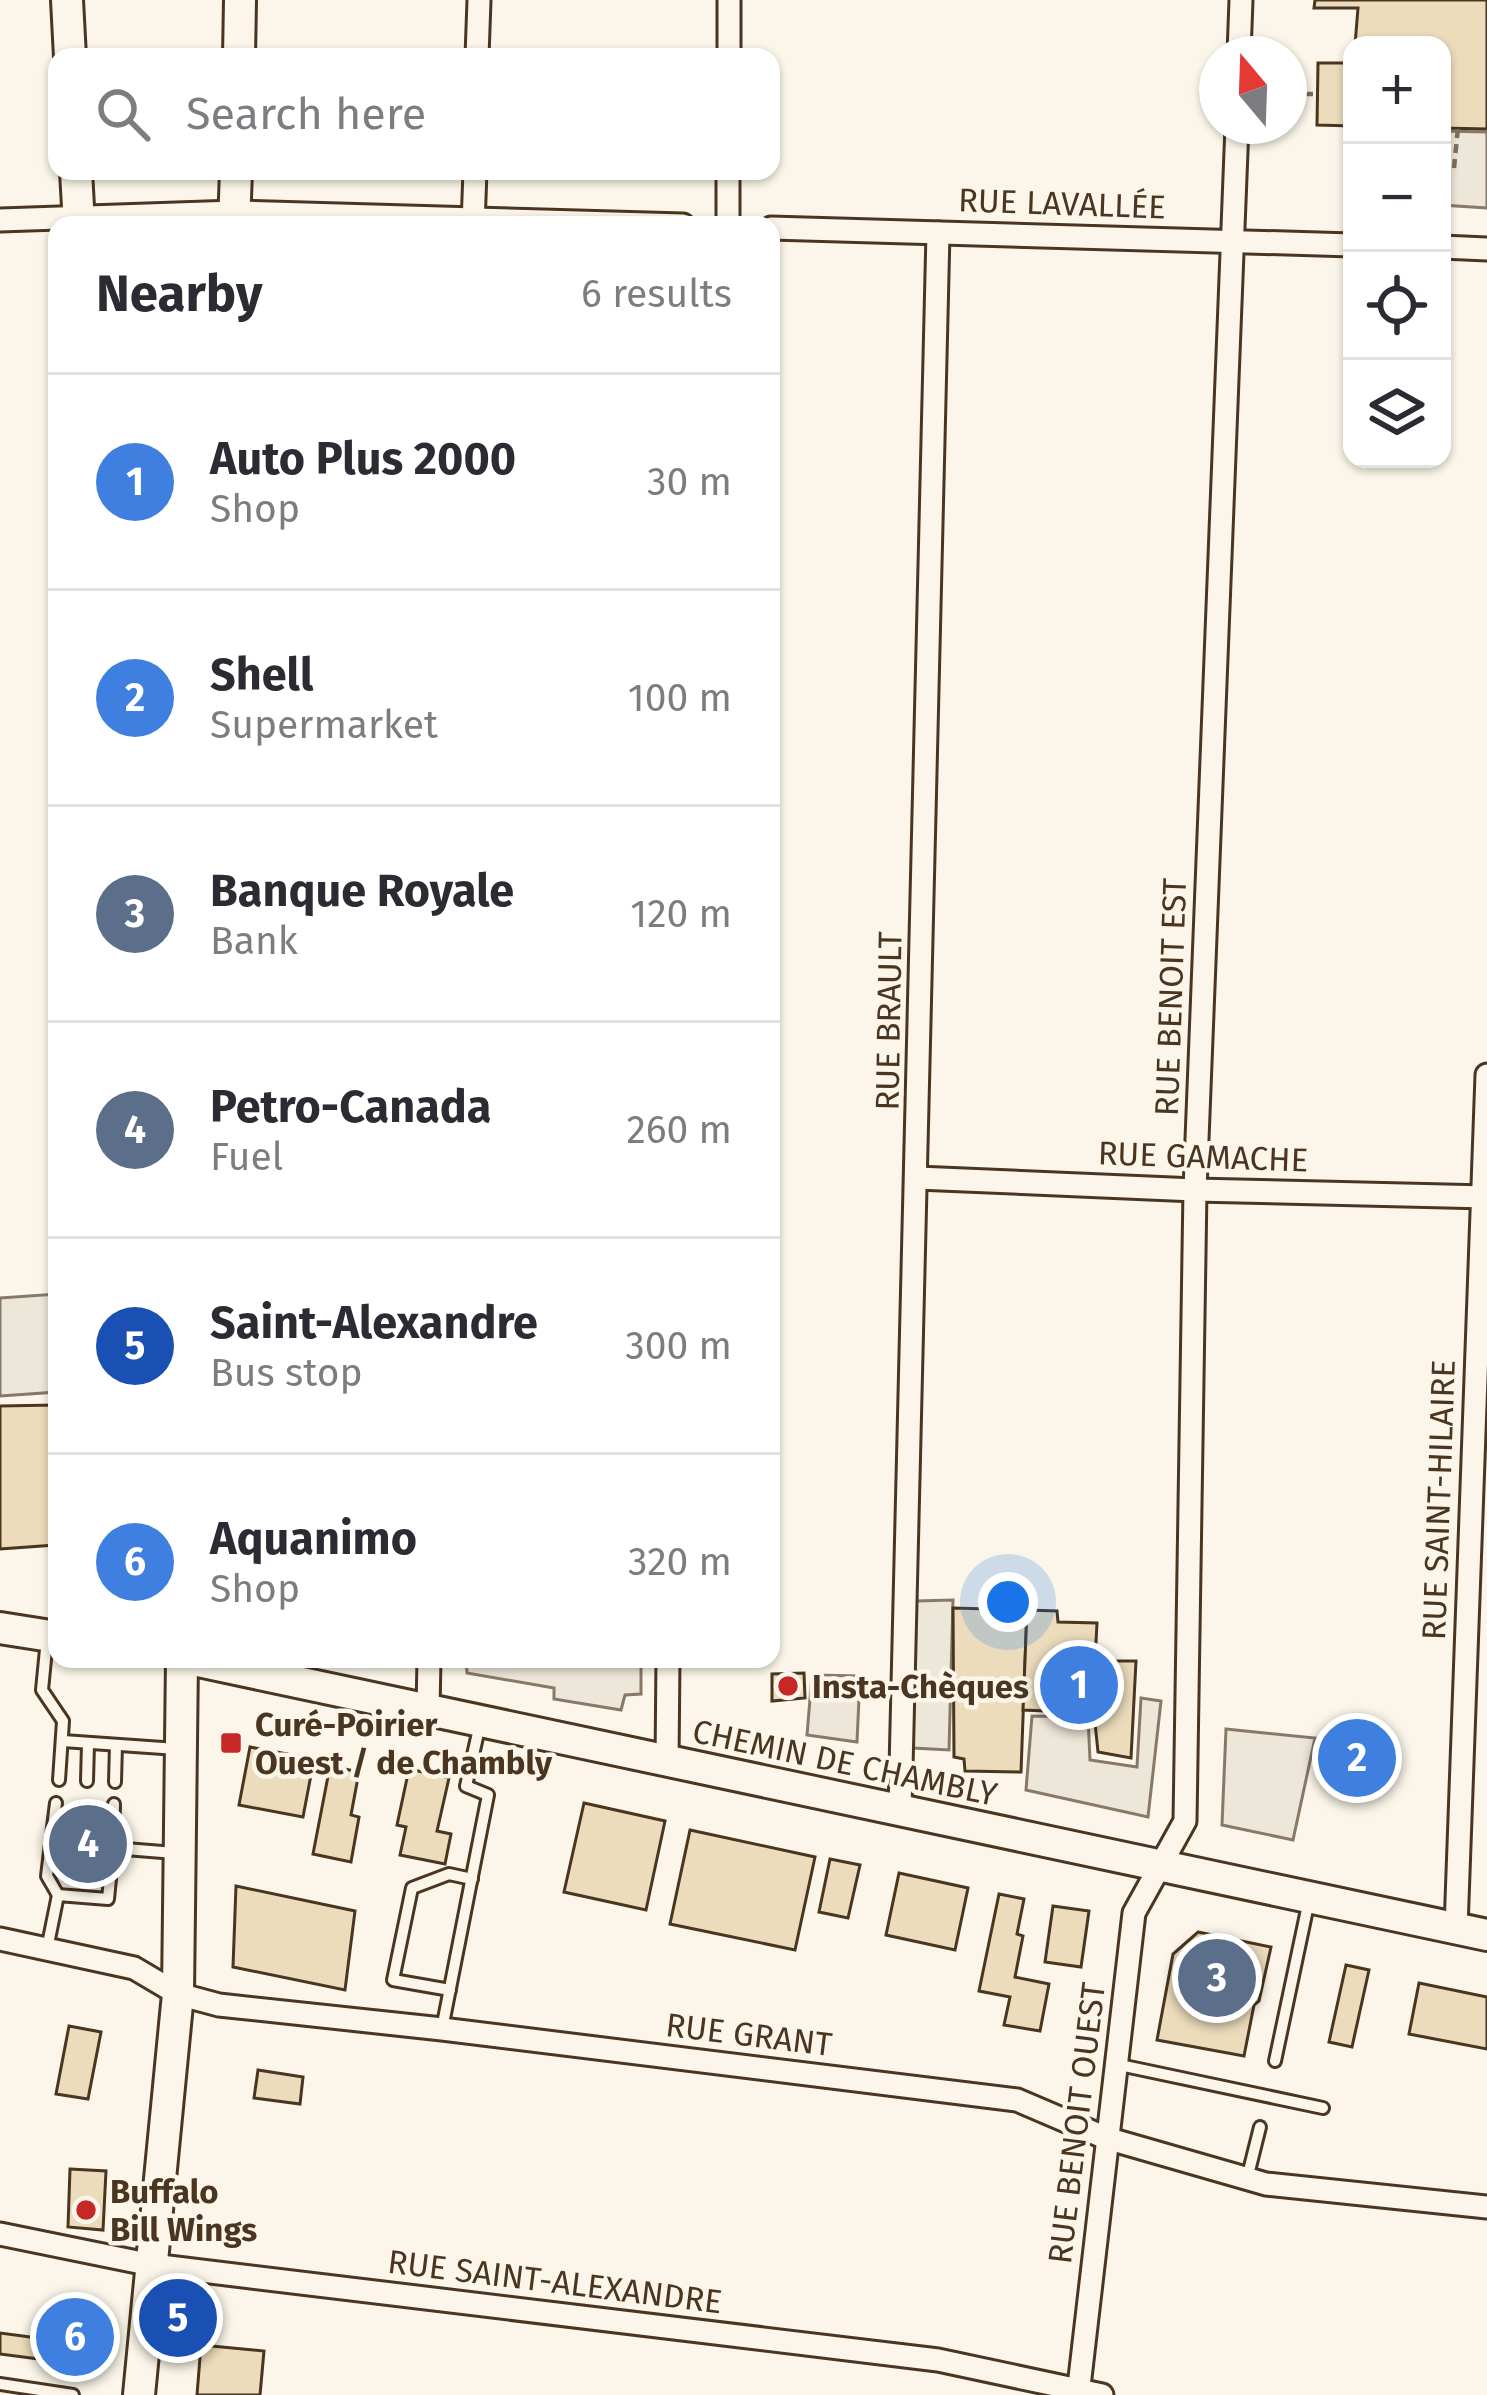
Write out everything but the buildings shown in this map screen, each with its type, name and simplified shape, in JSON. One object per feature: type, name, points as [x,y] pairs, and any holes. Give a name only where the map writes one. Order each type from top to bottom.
[{"type":"main road","points":[[67,0],[70,48]]},
{"type":"main road","points":[[239,48],[240,0]]},
{"type":"main road","points":[[77,180],[79,216]]},
{"type":"main road","points":[[235,216],[236,180]]},
{"type":"main road","points":[[0,1628],[48,1634]]},
{"type":"main road","points":[[139,2395],[178,1994],[185,1668]]},
{"type":"main road","name":"CHEMIN DE CHAMBLY","points":[[229,1668],[1487,1935]]},
{"type":"street","points":[[477,48],[479,0]]},
{"type":"street","points":[[729,0],[729,48]]},
{"type":"street","points":[[1239,36],[1240,0]]},
{"type":"street","name":"RUE BENOIT EST","points":[[1162,1865],[1185,1821],[1195,1190],[1237,144]]},
{"type":"street","points":[[474,216],[475,180]]},
{"type":"street","points":[[728,180],[728,216]]},
{"type":"street","points":[[0,220],[48,221]]},
{"type":"street","name":"RUE LAVALLÉE","points":[[780,228],[1343,245]]},
{"type":"street","name":"RUE BRAULT","points":[[900,1810],[938,232]]},
{"type":"street","points":[[1451,247],[1487,249]]},
{"type":"street","name":"RUE SAINT-HILAIRE","points":[[1456,1928],[1487,1076]]},
{"type":"street","name":"RUE GAMACHE","points":[[917,1178],[1485,1197]]},
{"type":"street","points":[[428,1709],[429,1668]]},
{"type":"street","points":[[667,1760],[668,1668]]},
{"type":"street","name":"RUE BENOIT OUEST","points":[[1078,2392],[1134,1913],[1162,1865]]},
{"type":"street","name":"RUE GRANT","points":[[0,1940],[134,1968],[178,1994],[219,2005],[1017,2100],[1106,2138],[1266,2184],[1487,2207]]},
{"type":"street","name":"RUE SAINT-ALEXANDRE","points":[[0,2234],[152,2265],[938,2360],[1102,2395]]},
{"type":"lane","points":[[48,1662],[42,1690],[63,1721],[58,1780]]},
{"type":"lane","points":[[442,2029],[488,1795],[466,1786],[480,1721]]},
{"type":"lane","points":[[63,1741],[181,1749]]},
{"type":"lane","points":[[87,1781],[88,1744]]},
{"type":"lane","points":[[115,1782],[116,1745]]},
{"type":"lane","points":[[47,1949],[58,1895],[47,1876],[56,1808],[70,1813]]},
{"type":"lane","points":[[58,1895],[108,1899],[113,1848],[110,1810]]},
{"type":"lane","points":[[113,1848],[179,1853]]},
{"type":"lane","points":[[450,1990],[393,1981],[412,1888],[449,1874],[472,1879]]},
{"type":"lane","points":[[1275,2061],[1310,1897]]},
{"type":"lane","points":[[1115,2064],[1323,2108]]},
{"type":"lane","points":[[1247,2179],[1260,2127]]},
{"type":"lane","points":[[0,2384],[73,2395]]},
{"type":"path","points":[[1307,94],[1318,94]]},
{"type":"path","points":[[1454,168],[1458,128]]},
{"type":"shaded area","points":[[1451,131],[1487,132],[1487,208],[1451,206]]},
{"type":"shaded area","points":[[48,1295],[48,1393],[0,1396],[0,1298]]},
{"type":"shaded area","points":[[953,1600],[949,1750],[913,1748],[916,1601]]},
{"type":"shaded area","points":[[467,1668],[641,1668],[641,1694],[625,1695],[621,1710],[554,1699],[554,1688],[467,1673]]},
{"type":"shaded area","points":[[812,1675],[860,1676],[857,1742],[807,1735]]},
{"type":"shaded area","points":[[1141,1698],[1161,1701],[1148,1817],[1026,1790],[1032,1716],[1088,1717],[1090,1760],[1137,1767]]},
{"type":"shaded area","points":[[1226,1729],[1315,1738],[1293,1840],[1222,1825]]},
{"type":"place","name":"Auto Plus 2000","points":[[1079,1685]]},
{"type":"place","name":"Insta-Chèques","points":[[788,1686]]},
{"type":"place","name":"Curé-Poirier Ouest / de Chambly","points":[[231,1743]]},
{"type":"place","name":"Shell","points":[[1357,1758]]},
{"type":"place","name":"Petro-Canada","points":[[88,1844]]},
{"type":"place","name":"Banque Royale","points":[[1217,1978]]},
{"type":"place","name":"Buffalo Bill Wings","points":[[86,2210]]},
{"type":"place","name":"Saint-Alexandre","points":[[178,2318]]},
{"type":"place","name":"Aquanimo","points":[[75,2337]]}]
